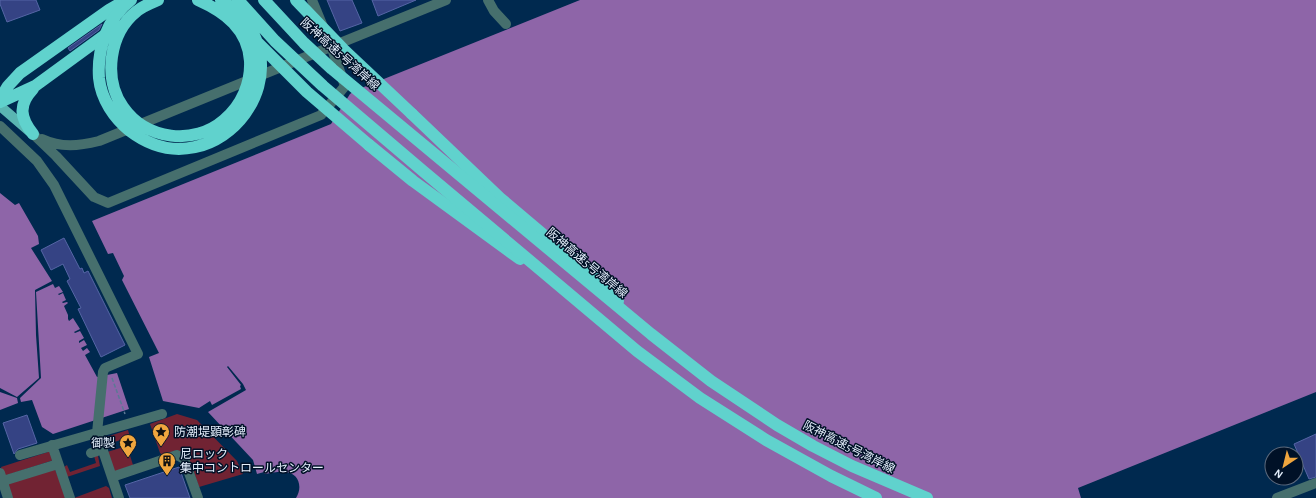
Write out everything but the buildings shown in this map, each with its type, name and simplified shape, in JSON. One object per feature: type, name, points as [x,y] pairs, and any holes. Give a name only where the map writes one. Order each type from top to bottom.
[{"type":"highway","points":[[0,82],[11,79],[109,10],[126,0]]},
{"type":"highway","points":[[131,0],[113,20],[103,40],[98,65],[99,81],[102,91],[111,111],[118,120],[135,135],[155,144],[178,148],[198,146],[219,138],[228,132],[236,125],[250,107],[259,85],[261,61],[256,38],[245,20],[221,0]]},
{"type":"highway","points":[[160,0],[136,11],[120,32],[112,55],[112,80],[120,102],[135,121],[156,132],[178,137],[195,135],[204,132],[213,128],[228,116],[235,109],[242,97],[248,85],[250,76],[250,57],[241,31],[228,16],[198,0]]},
{"type":"highway","points":[[0,102],[35,86],[143,7],[160,0]]},
{"type":"highway","points":[[202,0],[220,9],[237,22],[307,92],[413,181],[569,294]]},
{"type":"highway","points":[[238,0],[276,41],[323,86],[423,172],[642,355],[733,420],[798,459],[876,498]]},
{"type":"highway","name":"阪神高速5号湾岸線","points":[[264,0],[304,43],[332,69],[651,334],[711,381],[777,425],[813,446],[852,466],[927,498]]},
{"type":"highway","points":[[296,0],[343,49],[500,198],[604,286],[651,334]]},
{"type":"highway","points":[[0,99],[8,86],[20,73]]},
{"type":"highway","points":[[33,134],[26,125],[22,109],[28,94],[35,86]]},
{"type":"main road","points":[[0,106],[33,134]]},
{"type":"street","points":[[33,134],[94,196],[108,203],[321,115],[345,86],[331,46],[312,0]]},
{"type":"street","points":[[33,134],[54,144],[64,146],[80,145],[99,141],[446,0]]},
{"type":"street","points":[[488,0],[494,11],[506,24]]},
{"type":"street","points":[[0,126],[37,161],[54,185],[138,354],[105,368],[107,374],[98,428],[109,476],[119,498]]},
{"type":"street","points":[[20,455],[52,446],[98,428],[162,414]]},
{"type":"street","points":[[52,446],[70,498]]},
{"type":"street","points":[[91,452],[103,449]]},
{"type":"street","points":[[109,476],[177,455],[184,459],[198,498]]},
{"type":"street","points":[[8,498],[1,477],[58,464]]},
{"type":"street","points":[[1277,498],[1316,483]]},
{"type":"path","points":[[107,374],[126,416]]},
{"type":"shaded area","points":[[580,0],[1316,0],[1316,392],[1078,488],[1081,498],[296,498],[299,485],[294,475],[283,472],[265,474],[264,472],[257,474],[253,460],[208,412],[246,390],[228,366],[227,367],[241,385],[241,389],[212,405],[210,401],[199,408],[163,401],[149,357],[159,353],[122,280],[124,276],[113,253],[108,254],[92,221],[331,124],[350,94],[354,91]]},
{"type":"shaded area","points":[[0,193],[15,205],[19,203],[38,236],[39,244],[31,248],[52,281],[35,290],[39,378],[17,397],[0,388]]},
{"type":"shaded area","points":[[53,284],[55,288],[59,286],[63,292],[58,294],[63,293],[66,300],[62,302],[68,303],[64,306],[68,319],[69,321],[73,318],[80,329],[74,332],[80,331],[84,338],[79,341],[79,343],[84,340],[87,345],[81,348],[83,351],[87,348],[90,352],[85,355],[97,377],[117,373],[129,409],[53,434],[42,427],[32,400],[21,402],[20,398],[41,378],[36,292]]},
{"type":"shaded area","points":[[0,392],[17,398],[18,403],[0,410]]},
{"type":"shaded area","points":[[177,414],[197,420],[237,461],[243,474],[199,487],[188,456],[177,450],[163,455],[160,453],[150,424]]},
{"type":"shaded area","points":[[128,430],[130,437],[108,444],[104,442],[106,437]]},
{"type":"shaded area","points":[[127,446],[133,465],[114,472],[107,452]]},
{"type":"shaded area","points":[[51,451],[54,460],[4,476],[1,467]]},
{"type":"shaded area","points":[[94,456],[98,456],[100,466],[67,477],[64,467],[67,465],[70,472],[96,463]]},
{"type":"shaded area","points":[[54,467],[67,498],[11,498],[6,484]]},
{"type":"shaded area","points":[[106,486],[109,488],[112,498],[74,498]]},
{"type":"place","name":"防潮堤顕彰碑","points":[[161,447]]},
{"type":"place","name":"御製","points":[[128,458]]},
{"type":"place","name":"尼ロック 集中コントロールセンター","points":[[167,476]]}]
